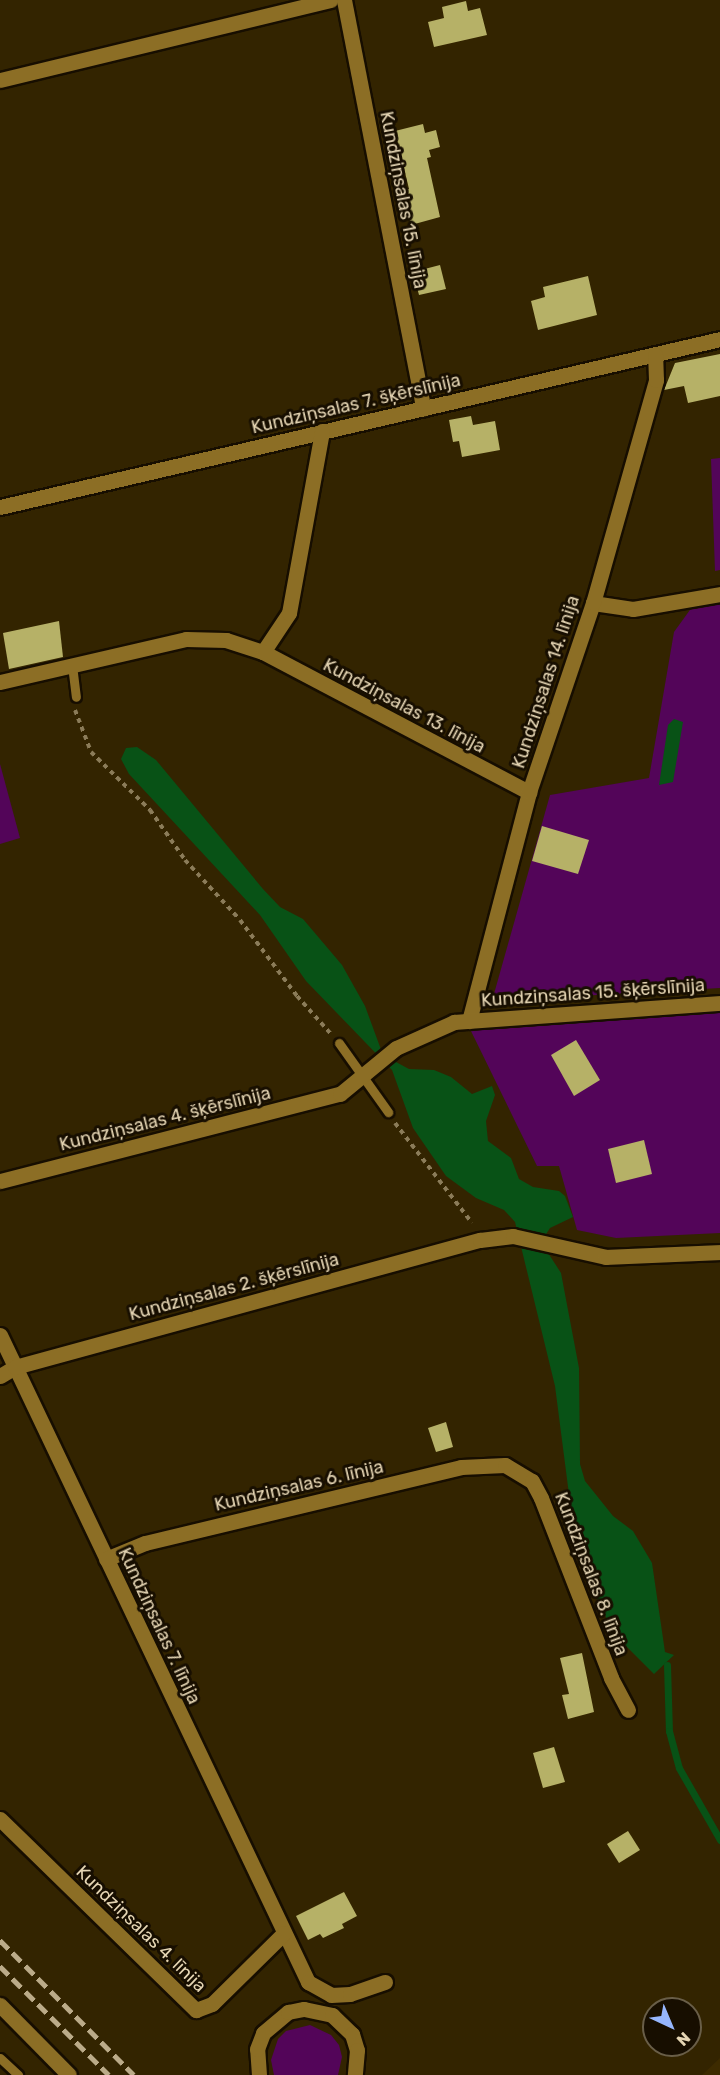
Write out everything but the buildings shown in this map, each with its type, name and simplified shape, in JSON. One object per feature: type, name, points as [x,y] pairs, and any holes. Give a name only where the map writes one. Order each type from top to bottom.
[{"type":"street","points":[[0,80],[330,0]]},
{"type":"street","name":"Kundziņsalas 15. līnija","points":[[344,0],[423,408]]},
{"type":"street","name":"Kundziņsalas 7. šķērslīnija","points":[[0,507],[720,339]]},
{"type":"street","name":"Kundziņsalas 14. līnija","points":[[469,1022],[530,792],[593,603],[656,380],[655,355]]},
{"type":"street","points":[[263,652],[289,613],[322,431]]},
{"type":"street","points":[[593,603],[633,609],[720,594]]},
{"type":"street","name":"Kundziņsalas 13. līnija","points":[[0,682],[186,639],[226,640],[263,652],[530,792]]},
{"type":"street","name":"Kundziņsalas 15. šķērslīnija","points":[[340,1094],[396,1048],[454,1022],[720,1003]]},
{"type":"street","name":"Kundziņsalas 4. šķērslīnija","points":[[0,1181],[340,1094]]},
{"type":"street","name":"Kundziņsalas 2. šķērslīnija","points":[[0,1376],[15,1366],[480,1240],[513,1236],[548,1242],[606,1257],[720,1252]]},
{"type":"street","name":"Kundziņsalas 7. līnija","points":[[0,1335],[308,1983]]},
{"type":"street","name":"Kundziņsalas 6. līnija","points":[[106,1559],[145,1543],[461,1467],[505,1465]]},
{"type":"street","name":"Kundziņsalas 8. līnija","points":[[505,1465],[532,1481],[541,1498],[611,1678],[628,1710]]},
{"type":"street","name":"Kundziņsalas 4. līnija","points":[[0,1819],[196,2010],[212,2004],[284,1932]]},
{"type":"street","points":[[308,1983],[331,1995],[350,1994],[385,1982]]},
{"type":"street","points":[[304,2008],[310,1994],[308,1983]]},
{"type":"street","points":[[350,1994],[340,2012],[342,2022],[357,2050],[355,2075]]},
{"type":"street","points":[[0,2005],[69,2075]]},
{"type":"street","points":[[259,2075],[257,2049],[263,2033],[281,2016],[304,2008],[320,2010],[342,2022]]},
{"type":"lane","points":[[72,665],[76,697]]},
{"type":"lane","points":[[339,1043],[368,1071],[388,1112]]},
{"type":"lane","points":[[0,2058],[18,2075]]},
{"type":"path","points":[[76,697],[75,712],[91,752],[150,810],[185,860],[240,920],[297,996],[339,1043]]},
{"type":"path","points":[[388,1112],[424,1165],[469,1216],[480,1240]]},
{"type":"shaded area","points":[[720,458],[720,570],[715,571],[711,459]]},
{"type":"shaded area","points":[[720,599],[720,988],[492,1001],[550,795],[649,778],[674,632],[695,603]]},
{"type":"shaded area","points":[[674,719],[683,722],[673,782],[659,785],[668,725]]},
{"type":"shaded area","points":[[137,747],[156,760],[263,889],[280,907],[303,919],[342,965],[365,1006],[383,1055],[409,1069],[434,1070],[451,1077],[472,1094],[492,1086],[495,1095],[486,1121],[488,1141],[511,1158],[519,1179],[533,1187],[559,1191],[565,1196],[573,1217],[550,1228],[541,1242],[561,1273],[579,1368],[580,1464],[585,1481],[613,1516],[633,1531],[652,1563],[665,1652],[674,1655],[654,1674],[614,1634],[586,1576],[575,1541],[555,1386],[515,1222],[504,1210],[476,1198],[446,1176],[413,1128],[392,1070],[306,981],[260,915],[129,774],[121,759],[126,748]]},
{"type":"shaded area","points":[[0,764],[20,838],[0,844]]},
{"type":"shaded area","points":[[720,1010],[720,1233],[616,1238],[577,1230],[559,1166],[537,1166],[470,1029]]},
{"type":"shaded area","points":[[310,2025],[331,2035],[339,2045],[342,2057],[338,2075],[274,2075],[271,2060],[278,2039],[286,2031]]},
{"type":"shaded area","points":[[720,2058],[720,2075],[702,2075]]},
{"type":"waterway","points":[[667,1665],[669,1731],[679,1768],[720,1840]]},
{"type":"railway","points":[[0,1940],[134,2075]]},
{"type":"railway","points":[[0,1966],[109,2075]]}]
